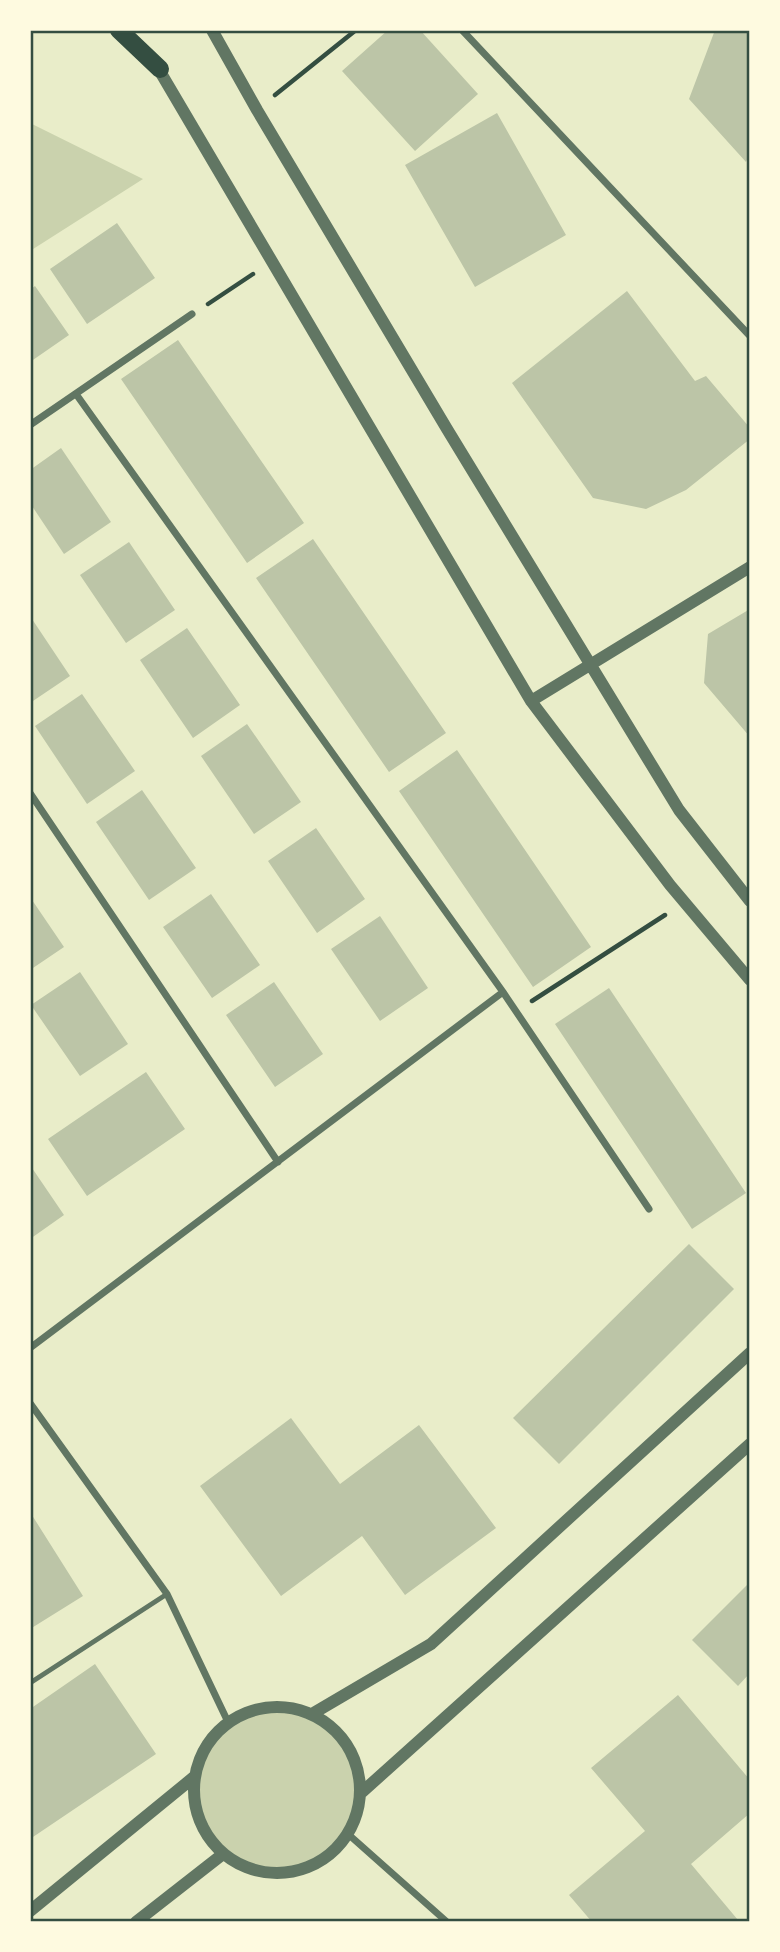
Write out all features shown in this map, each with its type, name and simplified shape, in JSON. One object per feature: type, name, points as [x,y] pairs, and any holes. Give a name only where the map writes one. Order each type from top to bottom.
[{"type":"main road","points":[[119,30],[160,69]]},
{"type":"street","points":[[132,30],[160,69],[531,701],[684,903],[750,980]]},
{"type":"street","points":[[212,30],[257,110],[679,810],[750,901]]},
{"type":"street","points":[[462,30],[750,336]]},
{"type":"street","points":[[30,425],[192,314]]},
{"type":"street","points":[[76,394],[503,992],[649,1209]]},
{"type":"street","points":[[531,701],[750,568]]},
{"type":"street","points":[[30,793],[278,1162]]},
{"type":"street","points":[[30,1348],[503,992]]},
{"type":"street","points":[[312,1714],[431,1644],[750,1353]]},
{"type":"street","points":[[30,1403],[167,1594],[228,1722]]},
{"type":"street","points":[[361,1793],[750,1444]]},
{"type":"street","points":[[269,1707],[291,1707],[312,1714],[329,1724],[343,1738],[354,1755],[361,1793],[357,1815],[348,1834],[329,1855],[304,1869],[276,1874],[247,1869],[223,1854],[205,1833],[195,1806],[194,1777],[200,1756],[212,1737],[228,1722],[248,1712],[269,1707]]},
{"type":"street","points":[[30,1911],[194,1777]]},
{"type":"street","points":[[348,1834],[447,1922]]},
{"type":"street","points":[[136,1922],[223,1854]]},
{"type":"lane","points":[[30,1682],[167,1594]]},
{"type":"path","points":[[257,110],[356,30]]},
{"type":"path","points":[[192,314],[271,262]]},
{"type":"path","points":[[516,1012],[684,903]]},
{"type":"green space","points":[[30,123],[143,179],[30,251]]},
{"type":"green space","points":[[278,1709],[309,1715],[335,1732],[352,1758],[358,1789],[352,1820],[335,1846],[309,1863],[278,1869],[247,1863],[221,1846],[204,1820],[198,1789],[204,1758],[221,1732],[247,1715]]},
{"type":"building","points":[[388,30],[420,30],[478,94],[415,151],[342,71]]},
{"type":"building","points":[[715,30],[750,30],[750,153],[746,162],[689,99]]},
{"type":"building","points":[[497,113],[566,235],[475,287],[405,165]]},
{"type":"building","points":[[117,223],[155,278],[87,324],[50,269]]},
{"type":"building","points":[[35,286],[69,335],[30,362],[30,290]]},
{"type":"building","points":[[627,291],[695,381],[706,376],[750,428],[750,439],[686,490],[646,509],[593,498],[512,383]]},
{"type":"building","points":[[178,340],[304,523],[247,563],[121,379]]},
{"type":"building","points":[[61,448],[111,522],[64,554],[30,503],[30,470]]},
{"type":"building","points":[[313,539],[446,733],[389,772],[256,578]]},
{"type":"building","points":[[129,542],[175,610],[126,643],[80,575]]},
{"type":"building","points":[[750,609],[750,737],[704,683],[708,634]]},
{"type":"building","points":[[30,616],[70,676],[30,703]]},
{"type":"building","points":[[187,628],[240,705],[193,738],[140,660]]},
{"type":"building","points":[[82,694],[135,771],[87,804],[35,726]]},
{"type":"building","points":[[247,724],[301,802],[254,834],[201,756]]},
{"type":"building","points":[[457,750],[591,947],[533,987],[399,791]]},
{"type":"building","points":[[142,790],[196,868],[149,900],[96,822]]},
{"type":"building","points":[[316,828],[365,899],[317,933],[268,861]]},
{"type":"building","points":[[211,894],[260,965],[212,998],[163,927]]},
{"type":"building","points":[[30,897],[64,947],[30,970]]},
{"type":"building","points":[[380,916],[428,988],[380,1021],[331,949]]},
{"type":"building","points":[[80,972],[128,1044],[80,1076],[31,1005]]},
{"type":"building","points":[[274,982],[323,1054],[275,1087],[226,1015]]},
{"type":"building","points":[[609,988],[746,1193],[692,1229],[555,1024]]},
{"type":"building","points":[[146,1072],[185,1129],[87,1196],[48,1139]]},
{"type":"building","points":[[30,1165],[64,1215],[30,1239]]},
{"type":"building","points":[[689,1244],[734,1289],[559,1464],[513,1418]]},
{"type":"building","points":[[291,1418],[340,1484],[419,1425],[496,1528],[405,1595],[362,1536],[281,1596],[200,1486]]},
{"type":"building","points":[[30,1512],[83,1596],[30,1629]]},
{"type":"building","points":[[750,1582],[750,1673],[738,1686],[692,1640]]},
{"type":"building","points":[[95,1664],[156,1754],[30,1839],[30,1709]]},
{"type":"building","points":[[678,1695],[750,1780],[750,1813],[691,1864],[738,1920],[592,1922],[569,1895],[645,1831],[591,1768]]}]
